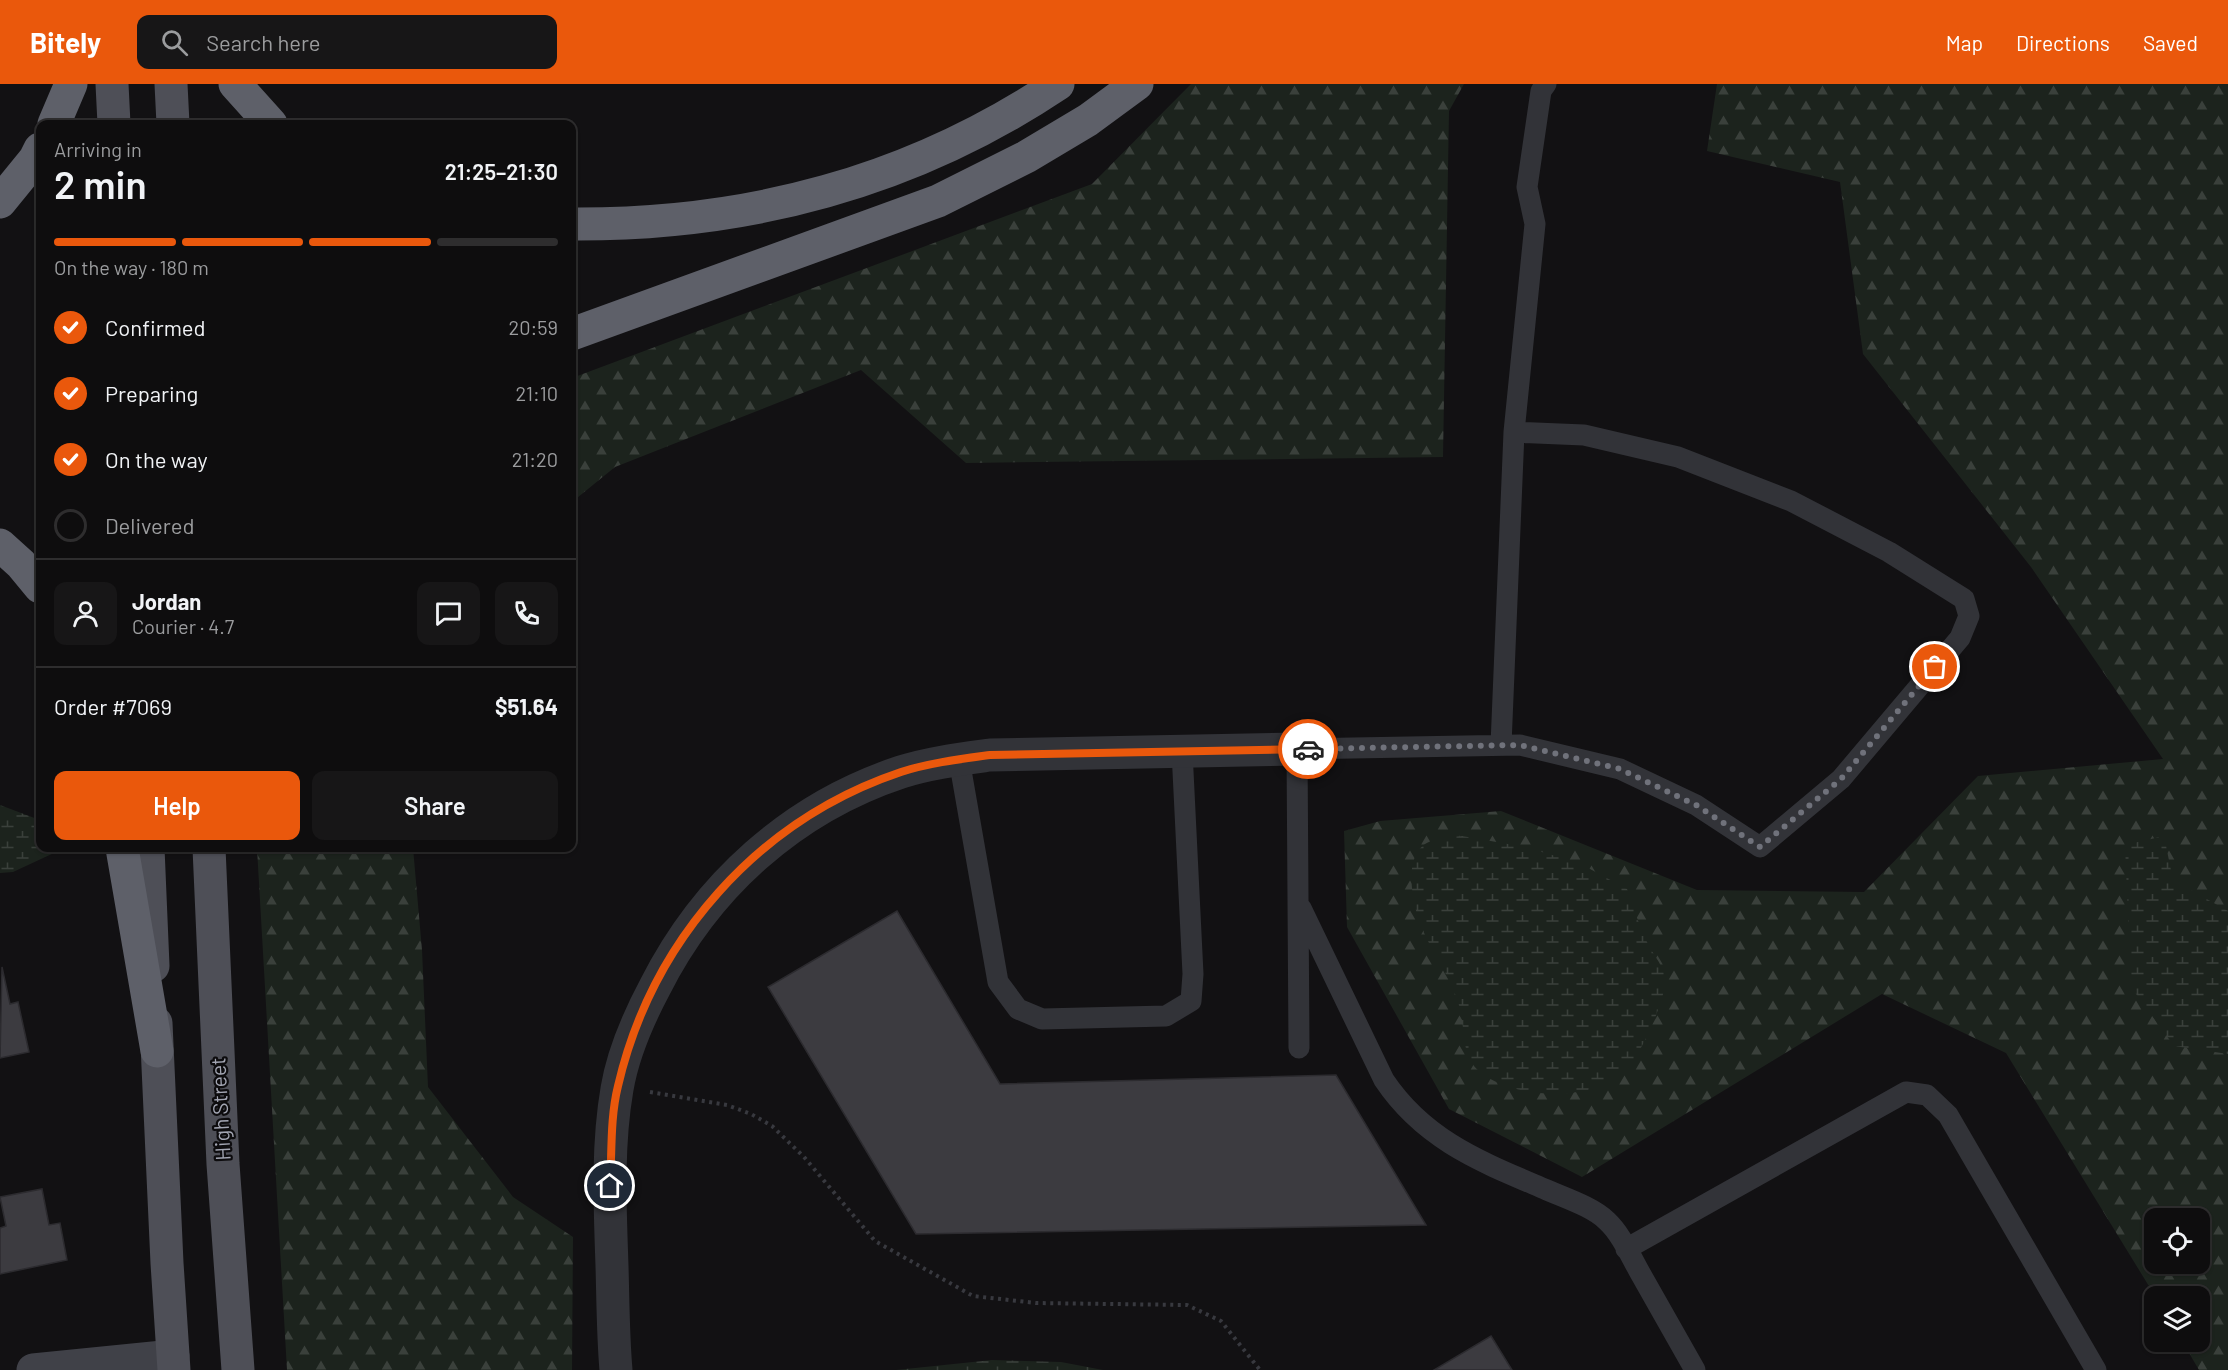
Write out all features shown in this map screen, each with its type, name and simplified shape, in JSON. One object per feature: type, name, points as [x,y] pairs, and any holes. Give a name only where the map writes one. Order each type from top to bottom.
[{"type":"highway","points":[[56,120],[71,84]]},
{"type":"highway","points":[[235,84],[267,120]]},
{"type":"highway","points":[[576,224],[678,221],[758,208],[824,192],[864,180],[946,146],[992,124],[1058,84]]},
{"type":"highway","points":[[576,333],[938,201],[1026,157],[1088,120],[1137,84]]},
{"type":"highway","points":[[0,202],[36,157]]},
{"type":"highway","points":[[0,545],[21,564],[36,582]]},
{"type":"highway","points":[[123,852],[157,1051]]},
{"type":"main road","points":[[112,84],[114,120]]},
{"type":"main road","points":[[171,84],[173,120]]},
{"type":"main road","points":[[148,852],[173,1363]]},
{"type":"main road","name":"High Street","points":[[209,852],[221,1122],[238,1370]]},
{"type":"street","points":[[616,1370],[610,1186],[617,1087],[637,1023],[669,958],[727,882],[749,859],[795,825],[847,795],[901,772],[959,759],[990,755],[1297,749]]},
{"type":"street","points":[[33,1370],[173,1363]]},
{"type":"lane","points":[[1501,745],[1514,432],[1535,224],[1527,187],[1541,91],[1546,84]]},
{"type":"lane","points":[[1299,1048],[1297,749],[1520,745],[1620,769],[1696,805],[1760,847],[1841,779],[1960,638],[1969,616],[1964,599],[1889,552],[1791,501],[1678,457],[1584,435],[1514,432]]},
{"type":"lane","points":[[959,759],[998,982],[1018,1009],[1042,1019],[1166,1016],[1191,1001],[1193,974],[1182,751]]},
{"type":"lane","points":[[1298,902],[1384,1080],[1397,1100],[1437,1136],[1457,1150],[1577,1203],[1607,1221],[1626,1249],[1695,1370]]},
{"type":"lane","points":[[1626,1249],[1906,1092],[1926,1095],[1948,1114],[2096,1370]]},
{"type":"path","points":[[617,1087],[728,1105],[772,1126],[788,1140],[875,1241],[973,1296],[1036,1303],[1186,1305],[1221,1321],[1260,1370]]},
{"type":"green space","points":[[1191,84],[1464,84],[1449,111],[1443,457],[966,463],[861,370],[615,467],[576,499],[576,377],[1092,184]]},
{"type":"green space","points":[[1717,84],[2228,84],[2228,1370],[2199,1370],[2188,1352],[2210,1352],[2210,1286],[2149,1286],[2006,1053],[1882,994],[1582,1177],[1449,1109],[1347,927],[1344,831],[1380,821],[1501,811],[1697,890],[1864,892],[1978,776],[2163,759],[2031,567],[1863,354],[1840,182],[1707,151]]},
{"type":"green space","points":[[0,805],[36,819],[36,852],[56,852],[13,872],[0,873]]},
{"type":"green space","points":[[1462,836],[1525,847],[1579,863],[1627,889],[1639,924],[1663,969],[1665,985],[1654,1019],[1636,1057],[1622,1074],[1608,1083],[1571,1093],[1531,1092],[1511,1088],[1494,1081],[1480,1072],[1469,1058],[1459,1005],[1450,982],[1421,926],[1412,884],[1413,863],[1422,846],[1438,839]]},
{"type":"green space","points":[[2164,836],[2173,880],[2228,911],[2228,1054],[2174,1046],[2131,987],[2125,845]]},
{"type":"green space","points":[[257,852],[413,852],[422,950],[428,1087],[513,1197],[573,1237],[572,1370],[287,1370]]},
{"type":"green space","points":[[992,1360],[1061,1362],[1103,1370],[896,1370]]},
{"type":"building","points":[[897,911],[1000,1084],[1336,1075],[1426,1225],[916,1234],[768,987]]},
{"type":"building","points":[[2,967],[10,1004],[18,1002],[29,1052],[0,1058]]},
{"type":"building","points":[[42,1189],[49,1225],[60,1223],[67,1260],[0,1274],[0,1228],[6,1226],[0,1197]]},
{"type":"building","points":[[1491,1336],[1512,1370],[1434,1370]]},
{"type":"way so far","points":[[1308,749],[1520,745],[1620,769],[1696,805],[1760,847],[1841,779],[1935,667]]},
{"type":"route","points":[[610,1186],[617,1087],[637,1023],[669,958],[727,882],[749,859],[795,825],[847,795],[901,772],[959,759],[990,755],[1308,749]]}]
